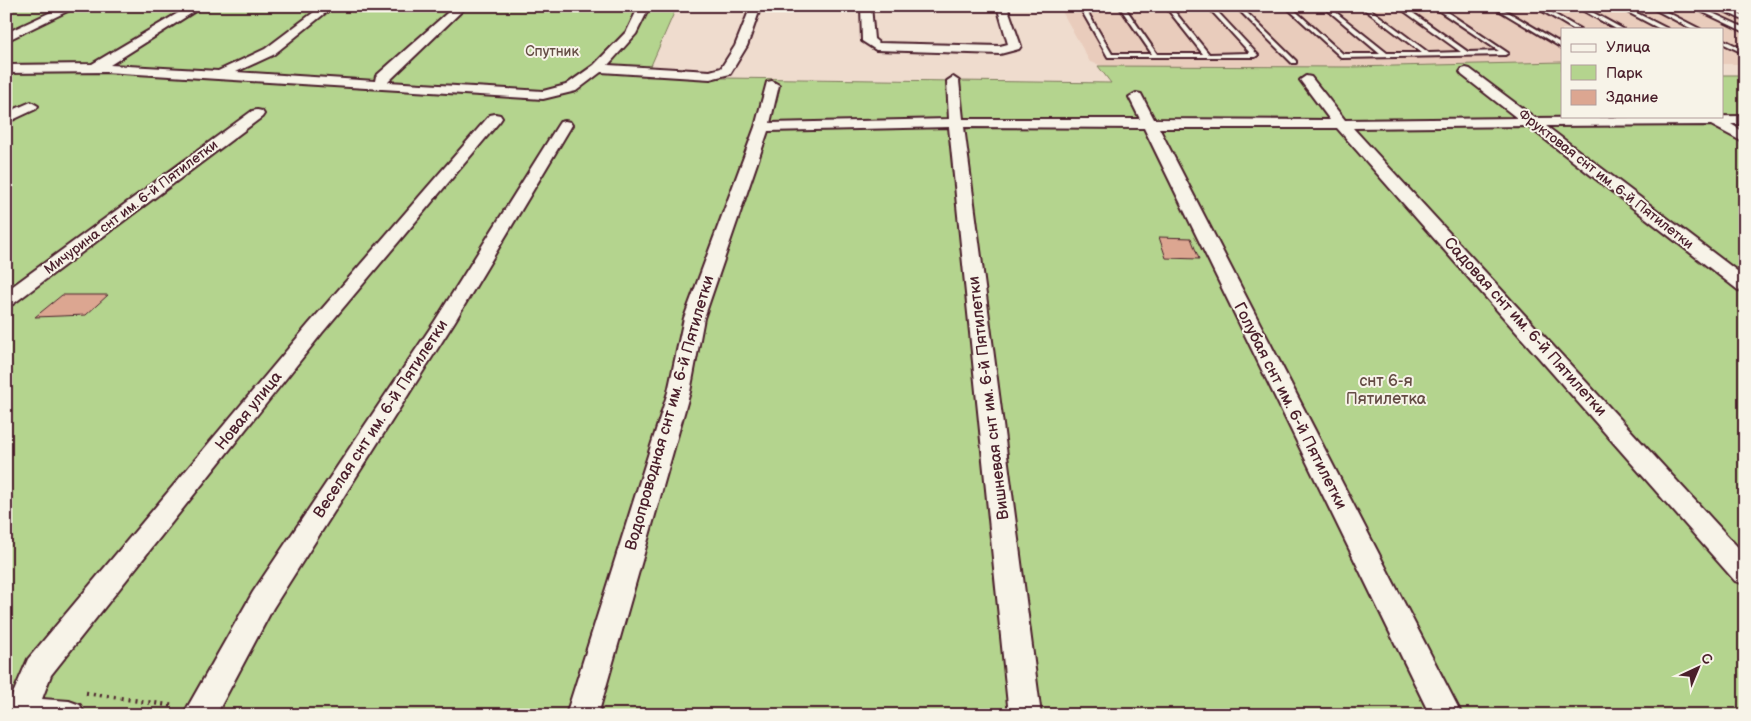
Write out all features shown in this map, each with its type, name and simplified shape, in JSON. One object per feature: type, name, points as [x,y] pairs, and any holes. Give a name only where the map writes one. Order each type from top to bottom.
[{"type":"street","points":[[6,38],[73,6]]},
{"type":"street","points":[[95,68],[198,6]]},
{"type":"street","points":[[220,75],[269,52],[329,6]]},
{"type":"street","points":[[382,85],[381,80],[462,6]]},
{"type":"street","points":[[6,69],[95,68],[543,95],[570,88],[598,68],[632,32],[645,6]]},
{"type":"street","points":[[598,68],[710,75],[726,72],[741,46],[756,6]]},
{"type":"street","points":[[866,6],[868,40],[876,46],[1000,50],[1016,46],[1002,6]]},
{"type":"street","name":"Фруктовая снт им. 6-й Пятилетки","points":[[1466,72],[1745,286]]},
{"type":"street","name":"Садовая снт им. 6-й Пятилетки","points":[[1306,80],[1341,124],[1745,573]]},
{"type":"street","name":"Вишневая снт им. 6-й Пятилетки","points":[[954,81],[956,123],[1025,715]]},
{"type":"street","name":"Водопроводная снт им. 6-й Пятилетки","points":[[582,715],[679,392],[694,318],[762,127],[772,85]]},
{"type":"street","name":"Голубая снт им. 6-й Пятилетки","points":[[1136,97],[1191,210],[1446,715]]},
{"type":"street","points":[[6,119],[31,106]]},
{"type":"street","name":"Мичурина снт им. 6-й Пятилетки","points":[[6,300],[257,114]]},
{"type":"street","name":"Новая улица","points":[[16,711],[39,668],[315,329],[495,118]]},
{"type":"street","points":[[1709,118],[1745,139]]},
{"type":"street","points":[[762,127],[956,123],[1341,124],[1709,118],[1745,120]]},
{"type":"street","name":"Веселая снт им. 6-й Пятилетки","points":[[201,712],[264,600],[445,321],[565,125]]},
{"type":"street","points":[[16,711],[74,704]]},
{"type":"lane","points":[[1081,6],[1110,56],[1254,55],[1209,6]]},
{"type":"lane","points":[[1121,6],[1156,56]]},
{"type":"lane","points":[[1168,6],[1207,56]]},
{"type":"lane","points":[[1237,6],[1294,62]]},
{"type":"lane","points":[[1287,6],[1342,56],[1506,53],[1434,6]]},
{"type":"lane","points":[[1325,6],[1385,55]]},
{"type":"lane","points":[[1362,6],[1427,54]]},
{"type":"lane","points":[[1399,6],[1466,53]]},
{"type":"lane","points":[[1494,6],[1561,45]]},
{"type":"lane","points":[[1536,6],[1575,28]]},
{"type":"lane","points":[[1577,6],[1618,28]]},
{"type":"lane","points":[[1618,6],[1663,28]]},
{"type":"lane","points":[[1650,6],[1695,28]]},
{"type":"lane","points":[[1692,6],[1745,30]]},
{"type":"lane","points":[[1716,6],[1745,19]]},
{"type":"lane","points":[[1739,6],[1745,8]]},
{"type":"lane","points":[[1724,42],[1745,52]]},
{"type":"path","points":[[74,704],[201,712]]},
{"type":"shaded area","points":[[1059,6],[1745,6],[1745,64],[1724,64],[1724,28],[1561,28],[1561,65],[1370,66],[1372,69],[1295,72],[1273,66],[1110,68],[1090,62]]},
{"type":"green space","name":"снт 6-я Пятилетка","points":[[6,6],[677,6],[646,77],[1111,83],[1098,66],[1352,67],[1561,62],[1561,118],[1724,118],[1724,75],[1745,75],[1745,715],[6,715]]},
{"type":"building","points":[[1159,237],[1191,238],[1199,259],[1166,258]]},
{"type":"building","points":[[62,295],[108,295],[86,315],[35,317]]},
{"type":"park label","name":"Спутник","points":[[552,51]]}]
